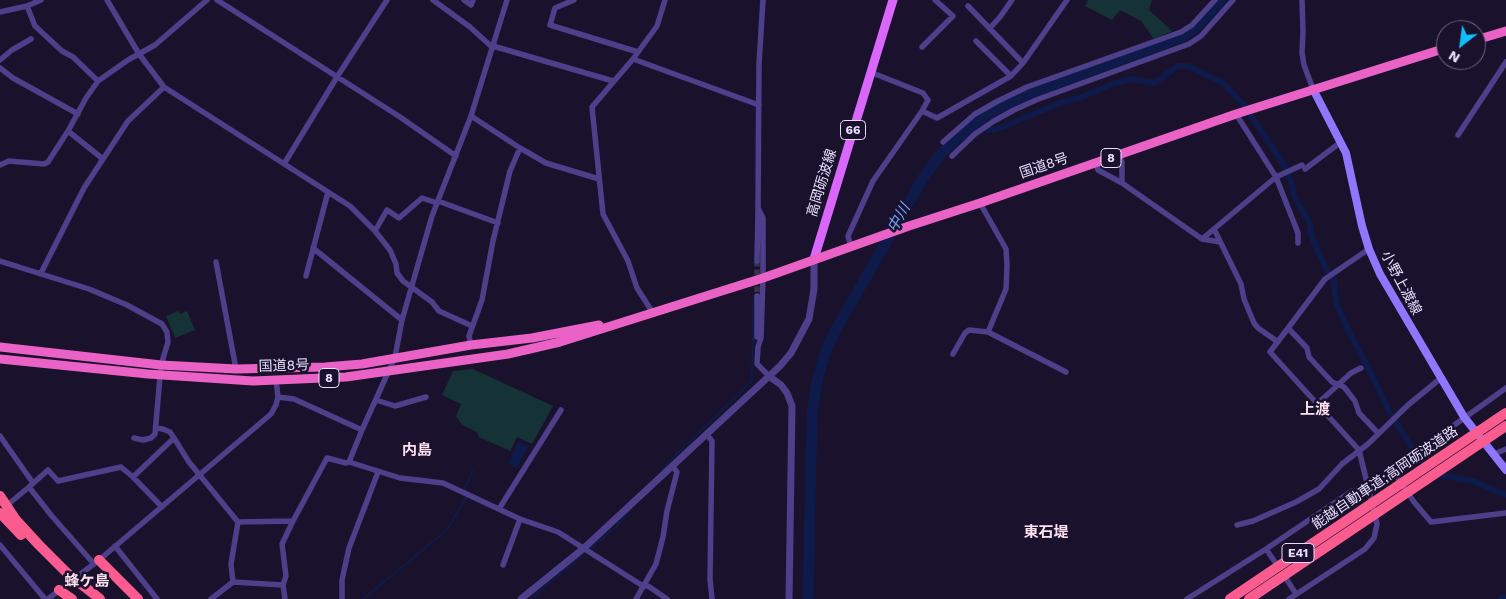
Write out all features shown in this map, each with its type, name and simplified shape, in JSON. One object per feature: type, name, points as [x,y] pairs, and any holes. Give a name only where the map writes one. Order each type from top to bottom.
[{"type":"highway","points":[[1486,37],[1506,31]]},
{"type":"highway","name":"国道8号","points":[[0,347],[234,380],[346,377],[508,354],[560,342],[763,278],[868,240],[1236,114],[1436,51]]},
{"type":"highway","name":"国道8号","points":[[0,359],[161,370],[326,367],[362,364],[471,345],[532,338],[652,313]]},
{"type":"highway","name":"能越自動車道;高岡砺波道路","points":[[1249,599],[1369,518],[1490,431],[1506,413]]},
{"type":"highway","name":"能越自動車道;高岡砺波道路","points":[[1230,599],[1366,507],[1490,431],[1506,426]]},
{"type":"highway","points":[[0,496],[16,520],[38,545],[92,599]]},
{"type":"highway","points":[[0,512],[38,552],[80,587],[100,599]]},
{"type":"highway","points":[[96,562],[138,599]]},
{"type":"highway","points":[[60,590],[72,599]]},
{"type":"main road","name":"高岡砺波線","points":[[814,259],[893,0]]},
{"type":"main road","name":"小野上渡線","points":[[1313,89],[1346,153],[1369,249],[1380,274],[1464,417],[1506,470]]},
{"type":"street","points":[[0,12],[27,6],[41,0]]},
{"type":"street","points":[[107,0],[139,54],[164,88],[350,206],[375,231],[390,250],[396,264],[397,273],[403,281],[432,302],[439,311],[472,326]]},
{"type":"street","points":[[0,166],[9,161],[44,164],[48,162],[98,81],[155,45],[207,0]]},
{"type":"street","points":[[217,0],[400,116],[456,156]]},
{"type":"street","points":[[284,164],[337,77],[388,0]]},
{"type":"street","points":[[433,0],[470,27],[493,47],[613,81]]},
{"type":"street","points":[[464,0],[471,5],[473,0]]},
{"type":"street","points":[[349,462],[395,357],[402,320],[438,202],[471,116],[507,0]]},
{"type":"street","points":[[574,0],[556,8],[550,25],[638,52]]},
{"type":"street","points":[[652,313],[637,288],[628,261],[603,214],[592,107],[633,59],[657,26],[665,0]]},
{"type":"street","points":[[757,261],[759,105],[763,0]]},
{"type":"street","points":[[922,47],[953,16],[934,0]]},
{"type":"street","points":[[990,28],[1012,0]]},
{"type":"street","points":[[922,111],[937,118],[1011,76],[1023,63],[1067,0]]},
{"type":"street","points":[[943,142],[975,114],[1020,90],[1181,32],[1192,25],[1215,0]]},
{"type":"street","points":[[952,156],[975,134],[1014,110],[1036,100],[1188,44],[1201,36],[1233,0]]},
{"type":"street","points":[[1302,0],[1302,53],[1304,65],[1313,89]]},
{"type":"street","points":[[27,6],[34,26],[62,51],[73,57],[98,81]]},
{"type":"street","points":[[968,6],[1023,63]]},
{"type":"street","points":[[0,60],[12,50],[31,39]]},
{"type":"street","points":[[976,41],[1011,76]]},
{"type":"street","points":[[633,59],[759,105]]},
{"type":"street","points":[[1458,135],[1506,62]]},
{"type":"street","points":[[0,68],[14,78],[78,114]]},
{"type":"street","points":[[851,246],[848,236],[873,181],[928,100],[923,93],[870,72]]},
{"type":"street","points":[[42,273],[84,188],[128,121],[164,88]]},
{"type":"street","points":[[1236,114],[1276,177],[1298,233],[1298,243]]},
{"type":"street","points":[[471,116],[546,163],[599,179]]},
{"type":"street","points":[[68,131],[103,160]]},
{"type":"street","points":[[1202,239],[1276,177],[1286,171],[1304,167],[1341,142]]},
{"type":"street","points":[[471,345],[468,336],[482,300],[510,171],[520,148]]},
{"type":"street","points":[[1119,155],[1122,162],[1122,183]]},
{"type":"street","points":[[1096,163],[1098,170],[1122,183],[1202,239],[1220,242]]},
{"type":"street","points":[[306,276],[328,192]]},
{"type":"street","points":[[375,231],[387,210],[399,218],[422,198],[498,223]]},
{"type":"street","points":[[980,203],[1006,250],[1007,266],[1006,288],[988,332]]},
{"type":"street","points":[[758,208],[763,218],[761,338],[758,347]]},
{"type":"street","points":[[1214,229],[1241,284],[1244,299],[1254,323],[1278,342]]},
{"type":"street","points":[[313,248],[402,320]]},
{"type":"street","points":[[1289,599],[1365,549],[1374,538],[1377,524],[1359,450],[1270,352],[1326,279],[1369,249]]},
{"type":"street","points":[[521,599],[584,548],[673,467],[770,376],[791,353],[809,319],[814,289],[814,259]]},
{"type":"street","points":[[0,261],[89,289],[127,305],[162,324],[167,332],[168,342],[161,370],[155,434],[151,438],[134,438]]},
{"type":"street","points":[[216,262],[236,369]]},
{"type":"street","points":[[758,296],[757,364],[781,384],[792,406],[789,599]]},
{"type":"street","points":[[1288,328],[1307,348],[1309,356],[1332,382],[1344,387],[1355,401],[1359,413],[1378,433]]},
{"type":"street","points":[[953,354],[965,333],[969,330],[988,332],[1066,372]]},
{"type":"street","points":[[1317,404],[1352,373],[1361,368]]},
{"type":"street","points":[[1237,526],[1296,502],[1319,489],[1359,450],[1441,378]]},
{"type":"street","points":[[0,545],[47,599],[96,562],[271,414],[278,397],[276,380]]},
{"type":"street","points":[[1187,599],[1352,491],[1369,488],[1429,447],[1464,417],[1506,388]]},
{"type":"street","points":[[278,397],[294,399],[362,430]]},
{"type":"street","points":[[376,400],[394,406],[426,397]]},
{"type":"street","points":[[499,509],[561,410]]},
{"type":"street","points":[[156,428],[170,432],[189,462],[238,522],[231,564],[233,582]]},
{"type":"street","points":[[0,436],[51,515],[96,562]]},
{"type":"street","points":[[707,436],[712,441],[710,580],[712,599]]},
{"type":"street","points":[[133,477],[174,438]]},
{"type":"street","points":[[1494,454],[1506,449]]},
{"type":"street","points":[[285,599],[283,585],[286,576],[282,544],[327,458],[346,463],[349,462],[400,478],[443,483],[520,518],[558,532],[667,599]]},
{"type":"street","points":[[0,512],[48,470],[58,481],[121,467],[162,507]]},
{"type":"street","points":[[636,599],[656,564],[677,472],[673,467]]},
{"type":"street","points":[[1394,471],[1414,502],[1431,522],[1506,513]]},
{"type":"street","points":[[340,599],[349,548],[378,472]]},
{"type":"street","points":[[503,566],[520,518]]},
{"type":"street","points":[[238,522],[293,521]]},
{"type":"street","points":[[114,546],[158,599]]},
{"type":"street","points":[[1266,549],[1275,562]]},
{"type":"street","points":[[1287,580],[1296,594]]},
{"type":"street","points":[[211,599],[233,582],[283,585]]},
{"type":"green space","points":[[1088,0],[1152,0],[1149,10],[1172,31],[1154,39],[1141,21],[1120,10],[1112,20],[1085,6]]},
{"type":"green space","points":[[178,311],[180,314],[187,311],[195,330],[175,338],[166,316]]},
{"type":"green space","points":[[473,369],[553,406],[532,444],[517,437],[510,451],[479,437],[477,432],[462,425],[456,416],[461,404],[442,395],[453,371]]},
{"type":"water","points":[[518,442],[528,447],[517,468],[508,464]]},
{"type":"waterway","points":[[758,43],[760,0]]},
{"type":"waterway","name":"中川","points":[[808,599],[812,415],[817,381],[825,353],[835,331],[923,178],[939,156],[954,141],[980,119],[993,111],[1030,93],[1179,38],[1194,29],[1221,0]]},
{"type":"waterway","points":[[987,128],[988,130],[1005,126],[1115,83],[1131,79],[1154,83],[1178,66],[1188,66],[1223,83],[1244,105]]},
{"type":"waterway","points":[[755,180],[756,97]]},
{"type":"waterway","points":[[1251,116],[1286,168],[1296,200],[1310,223],[1311,235],[1325,267],[1333,278],[1337,305],[1350,334],[1390,413],[1414,451],[1429,473],[1473,481],[1506,495]]},
{"type":"waterway","name":"中川","points":[[980,119],[983,124]]},
{"type":"waterway","points":[[754,264],[755,245]]},
{"type":"waterway","points":[[661,472],[752,381],[754,295]]},
{"type":"waterway","points":[[464,489],[473,471]]},
{"type":"waterway","points":[[363,599],[447,530],[466,497]]},
{"type":"waterway","points":[[590,549],[617,526],[629,511]]},
{"type":"waterway","points":[[531,599],[586,552]]},
{"type":"waterway","points":[[1500,599],[1506,597]]},
{"type":"tunnel","points":[[757,261],[757,296]]},
{"type":"district","name":"上渡","points":[[1315,410]]},
{"type":"district","name":"内島","points":[[417,451]]},
{"type":"district","name":"東石堤","points":[[1046,533]]},
{"type":"district","name":"蜂ケ島","points":[[87,582]]}]
